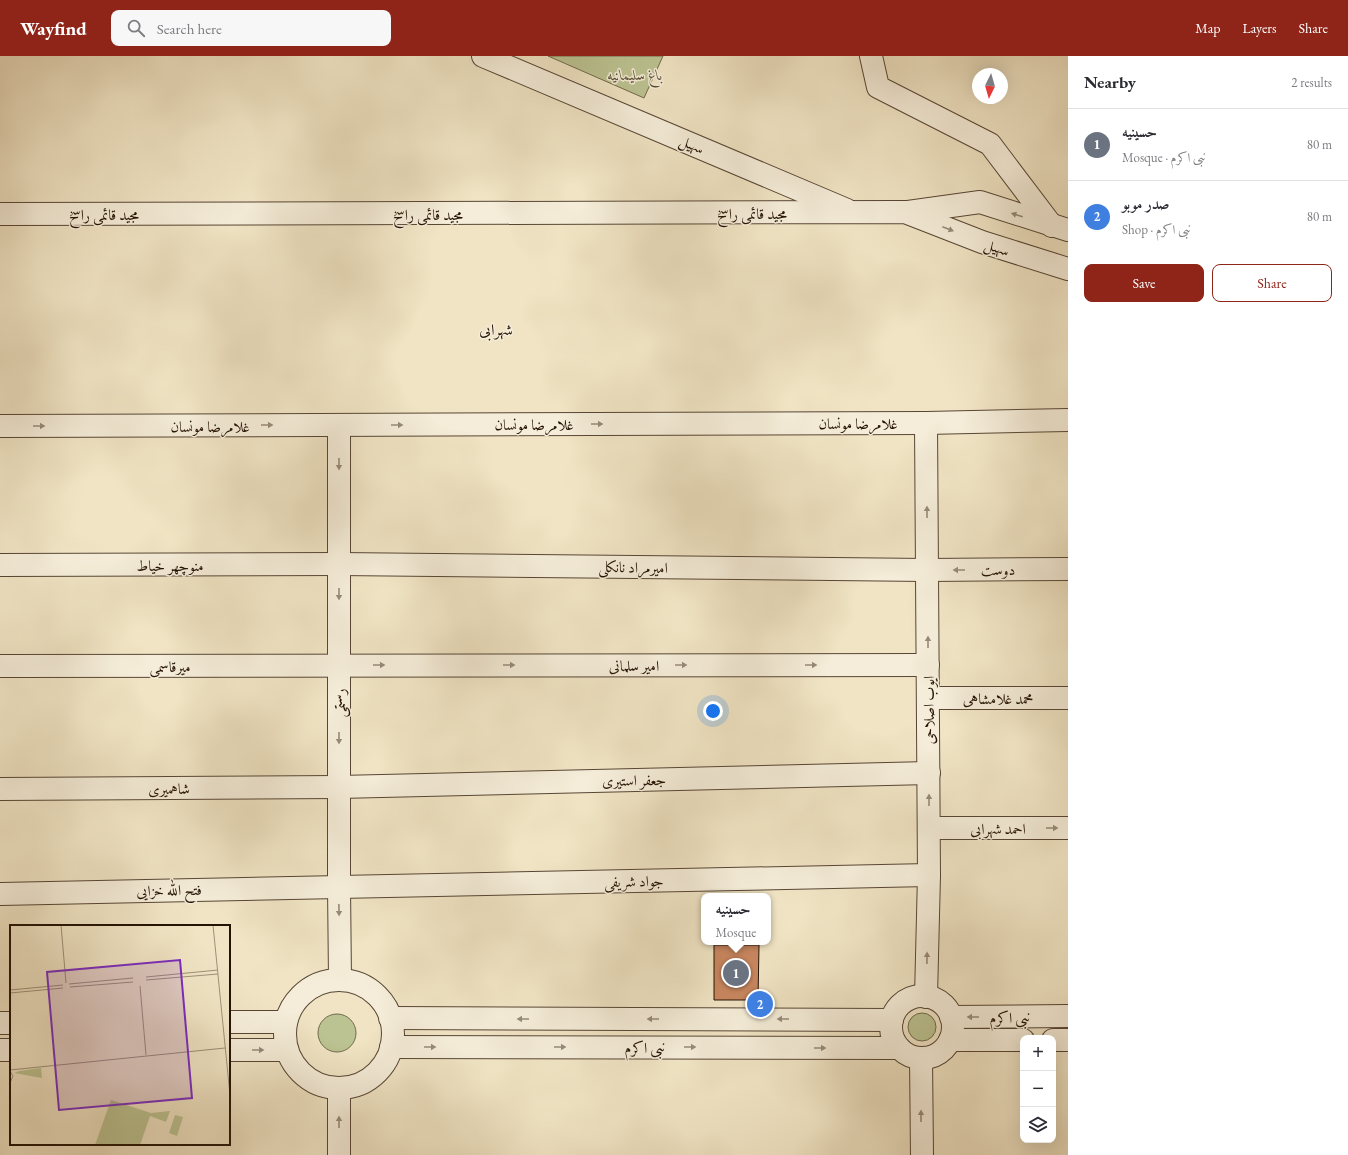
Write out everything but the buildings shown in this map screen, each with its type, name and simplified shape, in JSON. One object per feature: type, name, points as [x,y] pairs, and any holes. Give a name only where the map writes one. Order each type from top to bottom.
[{"type":"street","name":"سهیل","points":[[483,56],[856,213],[905,212],[980,202],[1060,228]]},
{"type":"street","points":[[871,56],[878,87],[990,144],[1060,228]]},
{"type":"street","name":"سهیل","points":[[905,212],[982,242],[1068,269]]},
{"type":"street","name":"مجید قائمی راسخ","points":[[0,214],[856,213]]},
{"type":"street","name":"غلامرضا مونسان","points":[[0,426],[926,423],[1068,420]]},
{"type":"street","name":"ایوب اصلاحی","points":[[926,423],[929,773],[929,875],[926,997]]},
{"type":"street","name":"رستمی","points":[[339,425],[340,980]]},
{"type":"street","name":"امیرمراد نانکلی","points":[[339,564],[927,570]]},
{"type":"street","name":"منوچهر خیاط","points":[[0,565],[339,564]]},
{"type":"street","name":"دوست","points":[[927,570],[1068,569]]},
{"type":"street","name":"امیر سلمانی","points":[[340,665],[928,665]]},
{"type":"street","name":"میرقاسمی","points":[[0,666],[340,665]]},
{"type":"street","name":"محمد غلامشاهی","points":[[928,698],[1068,698]]},
{"type":"street","name":"جعفر استیری","points":[[339,787],[929,773]]},
{"type":"street","name":"شاهمیری","points":[[0,789],[339,787]]},
{"type":"street","name":"احمد شهرابی","points":[[929,828],[1068,828]]},
{"type":"street","name":"جواد شریفی","points":[[339,886],[929,875]]},
{"type":"street","name":"فتح الله خزایی","points":[[0,894],[339,886]]},
{"type":"street","points":[[340,980],[357,983],[371,992],[383,1003],[390,1018],[393,1037],[391,1047],[384,1063],[372,1076],[356,1085],[339,1088],[322,1085],[307,1077],[295,1066],[287,1050],[284,1032],[286,1022],[293,1005],[305,992],[322,983],[340,980]]},
{"type":"street","points":[[917,997],[926,997],[942,1004],[951,1017],[952,1032],[950,1040],[938,1054],[921,1058],[905,1053],[899,1048],[891,1030],[892,1020],[901,1004],[917,997]]},
{"type":"street","name":"نبی اکرم","points":[[951,1017],[1068,1016]]},
{"type":"street","name":"نبی اکرم","points":[[390,1018],[892,1020]]},
{"type":"street","points":[[230,1022],[286,1022]]},
{"type":"street","name":"نبی اکرم","points":[[950,1040],[1020,1040]]},
{"type":"street","points":[[1056,1040],[1068,1040]]},
{"type":"street","name":"نبی اکرم","points":[[391,1047],[899,1048]]},
{"type":"street","points":[[230,1050],[287,1050]]},
{"type":"street","points":[[921,1058],[922,1155]]},
{"type":"street","points":[[339,1088],[339,1155]]},
{"type":"green space","name":"باغ سلیمانیه","points":[[548,56],[663,56],[644,98]]},
{"type":"green space","points":[[922,1013],[932,1017],[936,1027],[932,1037],[922,1041],[912,1037],[908,1027],[912,1017]]},
{"type":"green space","points":[[337,1014],[347,1017],[353,1023],[356,1033],[353,1043],[347,1049],[337,1052],[327,1049],[321,1043],[318,1033],[321,1023],[327,1017]]},
{"type":"place","name":"حسینیه","points":[[736,973]]},
{"type":"place","name":"صدر موبو","points":[[760,1004]]},
{"type":"district","name":"شهرابی","points":[[496,329]]}]
